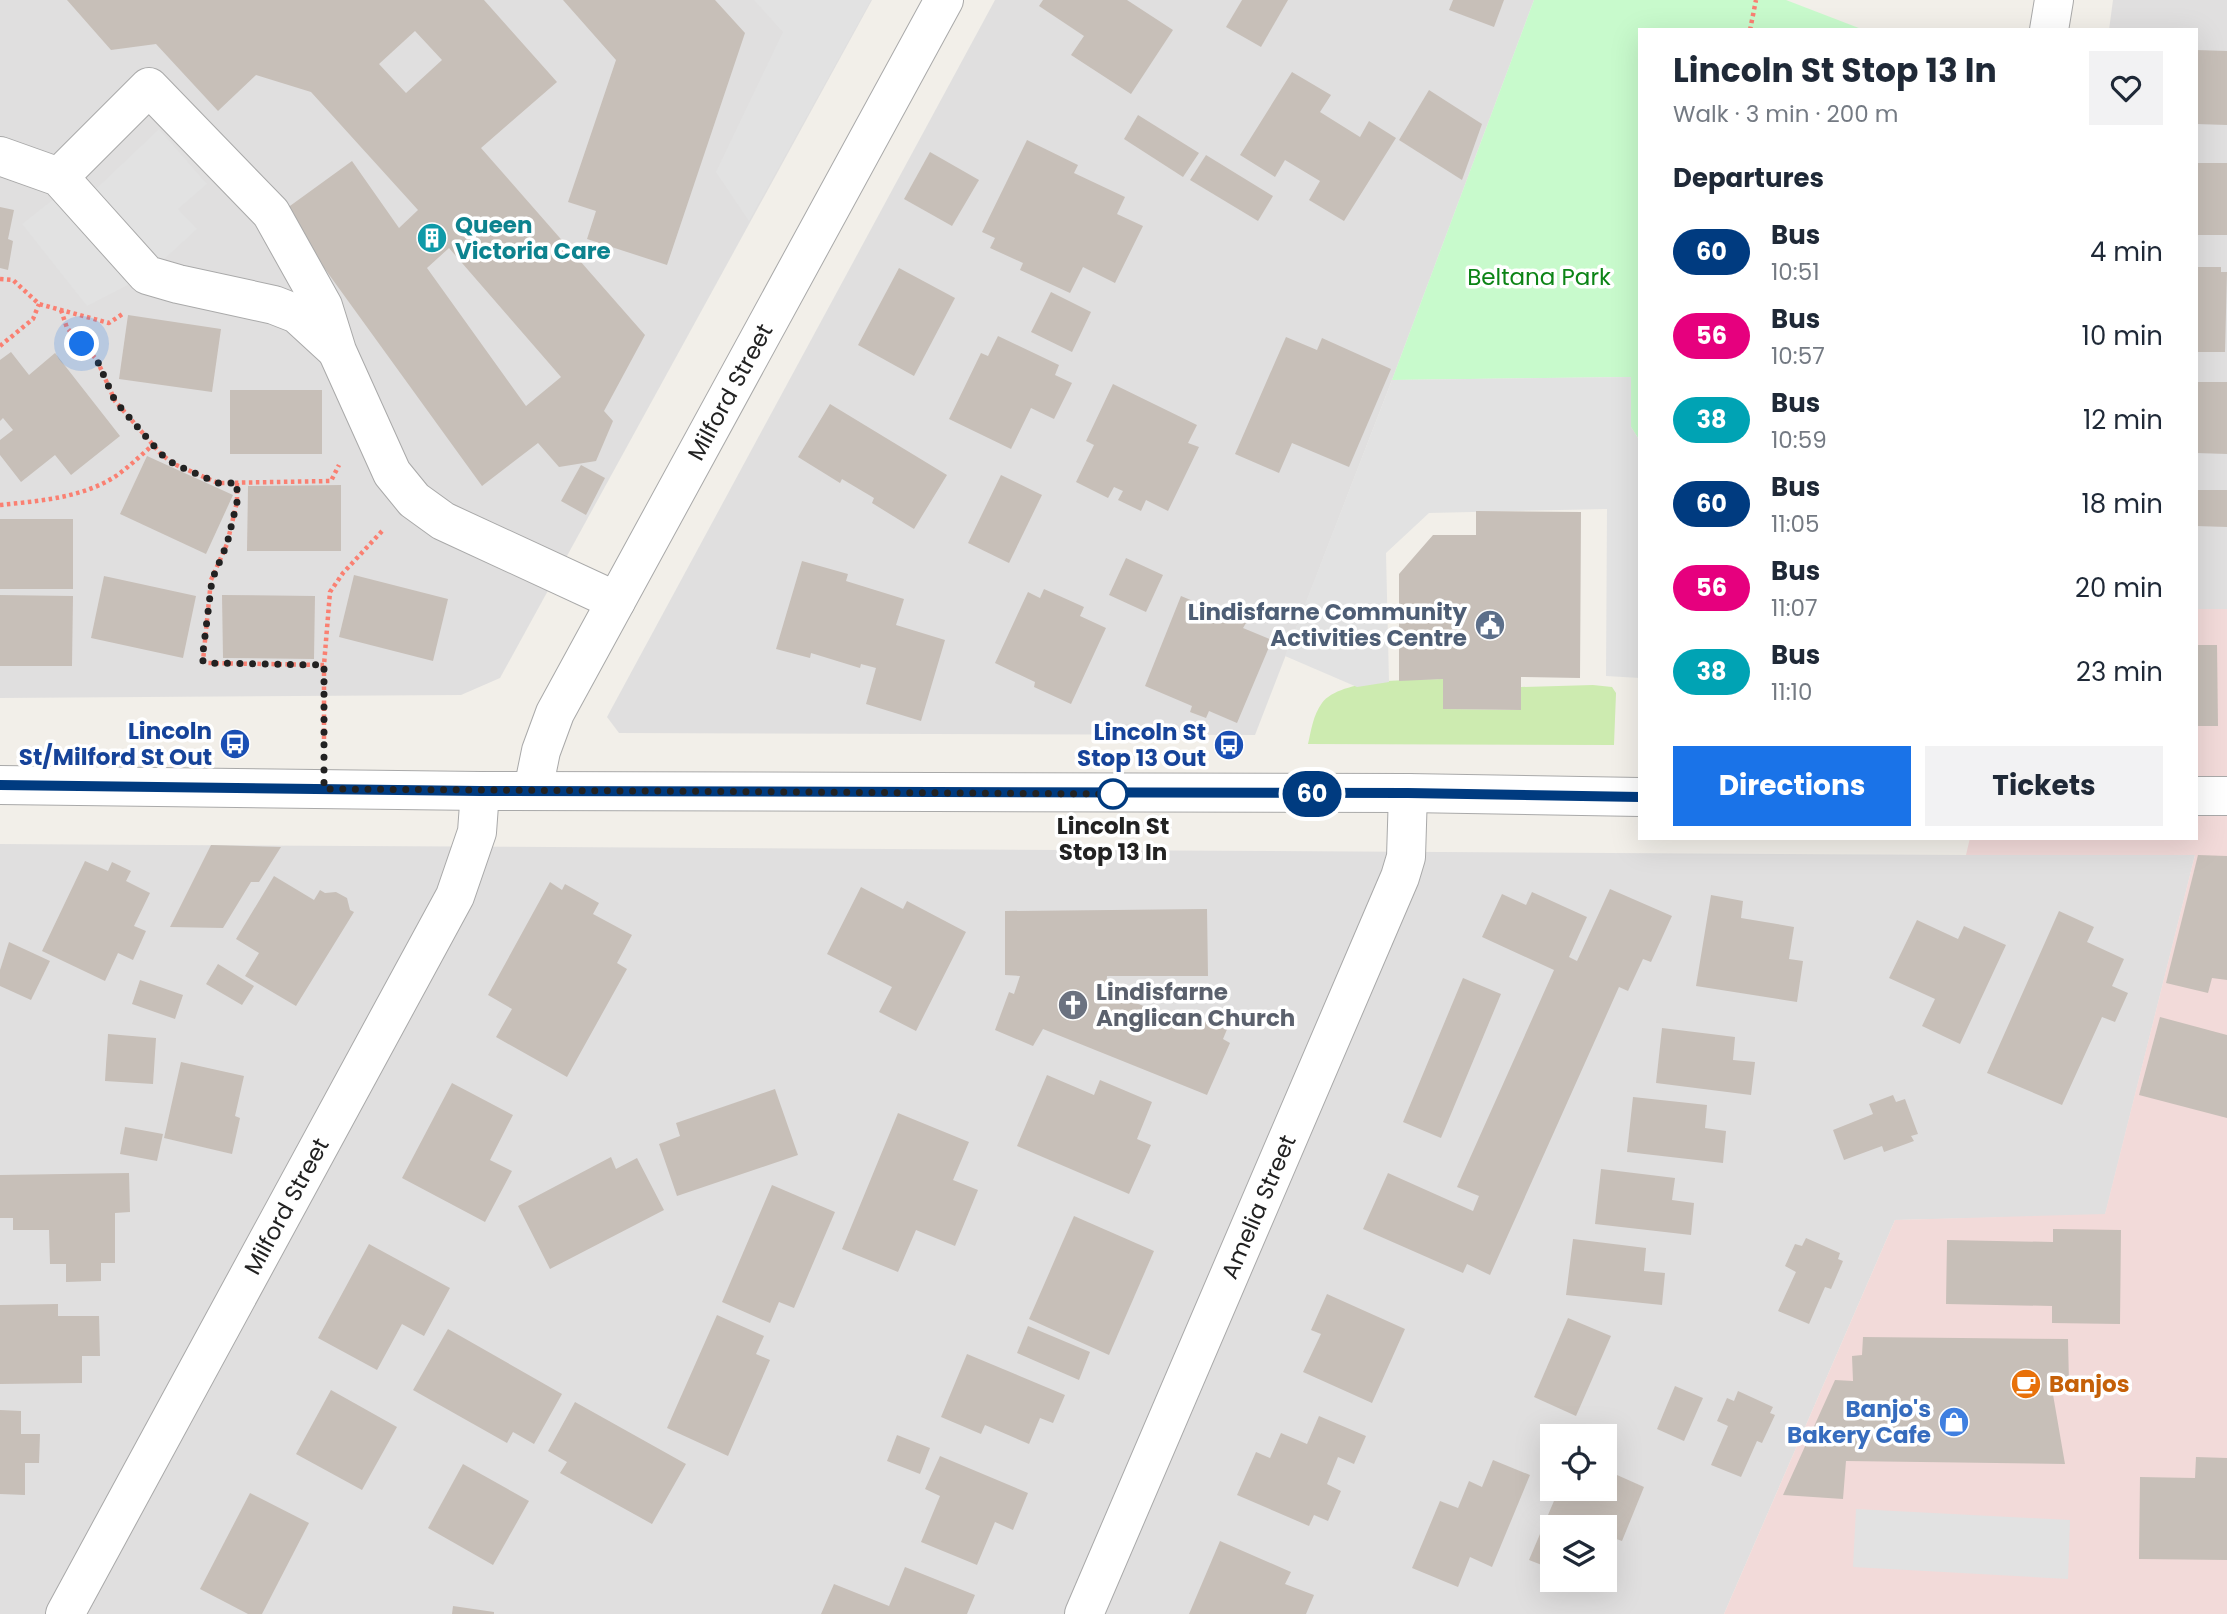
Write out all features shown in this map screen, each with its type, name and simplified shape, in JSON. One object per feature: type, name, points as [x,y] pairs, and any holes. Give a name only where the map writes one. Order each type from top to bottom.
[{"type":"street","name":"Milford Street","points":[[533,790],[541,751],[555,713],[944,0]]},
{"type":"street","points":[[2049,28],[2054,0]]},
{"type":"street","points":[[59,177],[149,87],[271,212],[323,306],[337,351],[392,474],[414,500],[443,521],[616,601]]},
{"type":"street","points":[[0,156],[59,177],[147,275],[274,305],[297,314],[337,351]]},
{"type":"street","points":[[0,785],[480,791],[1408,793],[1638,797]]},
{"type":"street","name":"Milford Street","points":[[65,1614],[454,895],[477,832],[480,791]]},
{"type":"street","name":"Amelia Street","points":[[1084,1614],[1400,877],[1406,857],[1408,793]]},
{"type":"street","points":[[2198,796],[2227,796]]},
{"type":"path","points":[[1750,28],[1756,0]]},
{"type":"path","points":[[0,279],[13,280],[39,304],[109,323],[128,311]]},
{"type":"path","points":[[0,346],[33,318],[39,304]]},
{"type":"path","points":[[61,310],[67,328],[97,360],[115,401],[174,464],[218,483],[237,483],[331,481],[341,462]]},
{"type":"path","points":[[0,505],[54,499],[103,484],[118,475],[154,444]]},
{"type":"path","points":[[237,483],[237,502],[227,544],[212,580],[202,660],[206,663],[324,665]]},
{"type":"path","points":[[324,789],[324,665],[330,592],[342,573],[386,527],[379,520]]},
{"type":"shaded area","name":"Queen Victoria Care","points":[[0,0],[872,0],[500,678],[461,695],[0,698]]},
{"type":"shaded area","points":[[754,0],[871,0],[749,221],[716,172],[783,32]]},
{"type":"shaded area","points":[[995,0],[1534,0],[1255,735],[619,733],[607,717]]},
{"type":"shaded area","points":[[2113,0],[2227,0],[2227,609],[2198,609],[2198,28],[2109,28]]},
{"type":"shaded area","points":[[159,129],[207,184],[178,209],[197,229],[147,275],[87,306],[22,224],[69,187],[82,202]]},
{"type":"shaded area","points":[[1631,377],[1631,427],[1638,438],[1638,678],[1606,676],[1607,509],[1429,513],[1386,553],[1389,682],[1357,687],[1285,656],[1392,380]]},
{"type":"shaded area","points":[[2198,609],[2227,609],[2227,1614],[1724,1614],[1895,1220],[2105,1214],[2195,855],[1966,855],[1970,840],[2198,840]]},
{"type":"shaded area","points":[[0,844],[2195,855],[2105,1215],[1895,1220],[1724,1614],[0,1614]]},
{"type":"shaded area","points":[[1856,1509],[2070,1520],[2068,1579],[1853,1567]]},
{"type":"green space","name":"Beltana Park","points":[[1534,0],[1786,0],[1859,28],[1638,28],[1638,438],[1631,427],[1631,377],[1392,380]]},
{"type":"green space","points":[[1443,679],[1443,709],[1521,710],[1521,687],[1612,687],[1616,693],[1614,745],[1308,744],[1316,713],[1331,695],[1378,682]]},
{"type":"building","name":"Queen Victoria Care","points":[[67,0],[484,0],[557,82],[481,148],[645,335],[604,411],[613,421],[596,461],[559,467],[538,443],[482,486],[283,211],[352,161],[399,228],[418,210],[311,92],[256,75],[218,111],[156,44],[111,50]],"holes":[[[415,31],[442,60],[406,93],[379,64]],[[449,248],[561,377],[526,406],[427,268]]]},
{"type":"building","name":"Queen Victoria Care","points":[[563,0],[715,0],[745,33],[667,265],[587,239],[596,211],[568,202],[616,60]]},
{"type":"building","points":[[1043,0],[1127,0],[1173,30],[1131,94],[1071,55],[1084,36],[1039,6]]},
{"type":"building","points":[[1242,0],[1288,0],[1261,47],[1226,27]]},
{"type":"building","points":[[1453,0],[1504,0],[1494,27],[1449,10]]},
{"type":"building","points":[[2198,50],[2227,51],[2227,125],[2198,124]]},
{"type":"building","points":[[1292,72],[1331,95],[1320,112],[1360,137],[1369,121],[1396,138],[1344,221],[1309,200],[1320,181],[1285,160],[1275,177],[1240,155]]},
{"type":"building","points":[[1429,90],[1482,124],[1462,180],[1399,140]]},
{"type":"building","points":[[1138,115],[1199,153],[1183,177],[1124,139]]},
{"type":"building","points":[[1027,140],[1078,165],[1074,173],[1125,197],[1117,214],[1143,226],[1115,283],[1083,267],[1070,293],[1020,270],[1023,263],[990,248],[995,238],[982,232]]},
{"type":"building","points":[[930,152],[979,180],[952,226],[904,199]]},
{"type":"building","points":[[1206,155],[1273,196],[1258,221],[1190,180]]},
{"type":"building","points":[[2198,163],[2227,163],[2227,235],[2198,235]]},
{"type":"building","points":[[0,207],[14,210],[8,239],[13,241],[8,270],[0,268]]},
{"type":"building","points":[[2198,267],[2221,267],[2221,272],[2227,272],[2225,352],[2198,352]]},
{"type":"building","points":[[899,268],[955,298],[914,376],[858,345]]},
{"type":"building","points":[[1051,292],[1091,312],[1072,352],[1031,332]]},
{"type":"building","points":[[128,315],[221,329],[212,392],[119,379]]},
{"type":"building","points":[[998,336],[1059,365],[1055,375],[1072,383],[1054,419],[1031,408],[1011,449],[949,419],[981,353],[988,356]]},
{"type":"building","points":[[1286,337],[1317,350],[1322,338],[1391,369],[1349,467],[1292,443],[1279,473],[1235,454]]},
{"type":"building","points":[[11,352],[29,375],[55,353],[120,436],[71,475],[55,455],[21,482],[0,455],[0,440],[13,430],[3,418],[0,421],[0,360]]},
{"type":"building","points":[[2198,382],[2227,382],[2227,454],[2198,453]]},
{"type":"building","points":[[1113,384],[1197,425],[1188,443],[1199,447],[1168,511],[1146,500],[1141,511],[1118,500],[1123,491],[1114,487],[1108,498],[1076,482],[1094,445],[1086,441]]},
{"type":"building","points":[[230,390],[322,390],[322,454],[230,454]]},
{"type":"building","points":[[830,404],[947,475],[914,529],[872,503],[874,498],[842,479],[840,483],[798,457]]},
{"type":"building","points":[[147,456],[233,495],[206,554],[120,514]]},
{"type":"building","points":[[581,465],[605,478],[586,515],[561,501]]},
{"type":"building","points":[[1001,475],[1042,495],[1009,563],[968,543]]},
{"type":"building","points":[[341,485],[341,551],[247,551],[248,486]]},
{"type":"building","points":[[2198,490],[2227,490],[2227,527],[2198,526]]},
{"type":"building","name":"Lindisfarne Community Activities Centre","points":[[1476,511],[1581,512],[1580,678],[1521,677],[1521,710],[1443,709],[1443,679],[1399,681],[1399,574],[1433,535],[1476,535]]},
{"type":"building","points":[[0,519],[73,519],[73,589],[0,589]]},
{"type":"building","points":[[1126,558],[1163,575],[1146,612],[1109,595]]},
{"type":"building","points":[[802,561],[848,574],[846,581],[904,599],[896,625],[945,640],[921,721],[866,704],[876,668],[861,664],[860,668],[811,653],[810,658],[776,649]]},
{"type":"building","points":[[354,575],[448,599],[433,661],[339,637]]},
{"type":"building","points":[[104,576],[196,596],[183,658],[91,638]]},
{"type":"building","points":[[1044,589],[1084,607],[1080,616],[1106,628],[1071,704],[1034,687],[1035,682],[995,663],[1028,592],[1040,598]]},
{"type":"building","points":[[0,595],[73,596],[72,666],[0,666]]},
{"type":"building","points":[[222,595],[315,596],[314,659],[223,658]]},
{"type":"building","points":[[1181,596],[1246,623],[1243,628],[1272,640],[1237,723],[1209,711],[1206,718],[1190,712],[1192,706],[1145,686]]},
{"type":"building","points":[[2198,645],[2217,645],[2218,726],[2198,726]]},
{"type":"building","points":[[211,845],[281,847],[259,882],[251,882],[223,928],[170,927]]},
{"type":"building","points":[[2198,855],[2227,856],[2227,980],[2212,978],[2208,993],[2166,983]]},
{"type":"building","points":[[85,861],[108,871],[112,862],[131,871],[126,881],[150,893],[134,926],[146,931],[133,960],[118,953],[105,981],[42,951]]},
{"type":"building","points":[[274,876],[314,900],[320,890],[325,893],[336,892],[347,898],[350,910],[354,912],[296,1006],[245,976],[259,953],[236,939]]},
{"type":"building","points":[[550,882],[562,890],[565,884],[599,903],[593,914],[632,935],[617,963],[627,969],[567,1077],[496,1037],[512,1009],[488,995]]},
{"type":"building","points":[[861,887],[903,909],[907,901],[966,932],[916,1031],[879,1012],[892,987],[827,954]]},
{"type":"building","points":[[1610,889],[1672,916],[1651,962],[1643,959],[1628,991],[1619,987],[1490,1275],[1467,1264],[1463,1273],[1363,1229],[1388,1173],[1473,1211],[1479,1196],[1457,1187],[1554,970],[1482,937],[1502,894],[1526,905],[1532,892],[1587,917],[1569,957],[1577,961]]},
{"type":"building","points":[[1711,895],[1743,901],[1741,918],[1794,927],[1789,959],[1803,961],[1797,1002],[1696,986]]},
{"type":"building","name":"Lindisfarne Anglican Church","points":[[1207,909],[1208,976],[1107,976],[1106,991],[1196,1027],[1201,1015],[1228,1027],[1223,1039],[1230,1043],[1207,1095],[1043,1029],[1033,1046],[995,1030],[1009,992],[1014,994],[1020,976],[1005,975],[1005,911]]},
{"type":"building","points":[[2059,911],[2094,927],[2087,942],[2124,959],[2112,986],[2128,993],[2115,1022],[2102,1017],[2062,1105],[1987,1073]]},
{"type":"building","points":[[1917,920],[1958,939],[1964,926],[2006,945],[1960,1044],[1922,1026],[1935,999],[1889,978]]},
{"type":"building","points":[[9,942],[50,961],[31,1000],[0,986],[0,970]]},
{"type":"building","points":[[218,964],[254,986],[242,1005],[206,984]]},
{"type":"building","points":[[1463,978],[1501,994],[1441,1138],[1403,1122]]},
{"type":"building","points":[[140,980],[183,995],[175,1019],[132,1004]]},
{"type":"building","points":[[2160,1017],[2227,1035],[2227,1118],[2139,1095]]},
{"type":"building","points":[[1662,1028],[1735,1037],[1733,1060],[1755,1062],[1751,1095],[1656,1083]]},
{"type":"building","points":[[108,1034],[156,1038],[153,1084],[105,1081]]},
{"type":"building","points":[[181,1062],[244,1076],[235,1116],[240,1118],[232,1154],[164,1138]]},
{"type":"building","points":[[1047,1075],[1094,1095],[1100,1080],[1152,1102],[1137,1139],[1151,1145],[1129,1194],[1017,1146]]},
{"type":"building","points":[[452,1083],[513,1115],[490,1160],[512,1171],[485,1222],[402,1178]]},
{"type":"building","points":[[775,1089],[798,1155],[677,1196],[659,1144],[680,1136],[676,1123]]},
{"type":"building","points":[[1893,1095],[1896,1102],[1905,1099],[1918,1134],[1911,1136],[1914,1141],[1884,1152],[1882,1146],[1844,1160],[1833,1130],[1873,1114],[1869,1104]]},
{"type":"building","points":[[1633,1097],[1707,1105],[1705,1128],[1726,1131],[1723,1163],[1627,1152]]},
{"type":"building","points":[[898,1113],[969,1142],[953,1180],[978,1190],[955,1246],[916,1230],[898,1272],[842,1249]]},
{"type":"building","points":[[125,1127],[163,1134],[157,1161],[120,1154]]},
{"type":"building","points":[[611,1157],[616,1169],[637,1158],[664,1210],[550,1269],[518,1206]]},
{"type":"building","points":[[1601,1169],[1675,1178],[1672,1200],[1694,1203],[1691,1235],[1595,1224]]},
{"type":"building","points":[[129,1173],[130,1212],[115,1213],[115,1263],[101,1263],[101,1281],[66,1282],[66,1264],[50,1264],[49,1230],[13,1230],[13,1218],[0,1218],[0,1175]]},
{"type":"building","points":[[772,1185],[835,1212],[794,1308],[779,1302],[770,1323],[722,1302]]},
{"type":"building","points":[[1074,1216],[1154,1251],[1109,1355],[1029,1319]]},
{"type":"building","points":[[2053,1229],[2121,1230],[2120,1324],[2052,1323],[2052,1306],[1946,1304],[1947,1240],[2053,1242]]},
{"type":"building","points":[[1806,1238],[1840,1253],[1838,1259],[1843,1261],[1831,1289],[1825,1287],[1809,1324],[1778,1311],[1796,1272],[1785,1266],[1795,1244],[1802,1246]]},
{"type":"building","points":[[1573,1239],[1646,1248],[1644,1271],[1665,1273],[1662,1305],[1566,1295]]},
{"type":"building","points":[[369,1244],[450,1288],[424,1336],[402,1324],[377,1370],[318,1338]]},
{"type":"building","points":[[1327,1294],[1405,1329],[1372,1403],[1303,1372],[1321,1334],[1311,1330]]},
{"type":"building","points":[[58,1304],[58,1316],[99,1316],[100,1356],[82,1356],[82,1383],[0,1384],[0,1305]]},
{"type":"building","points":[[717,1315],[764,1336],[756,1354],[770,1360],[728,1456],[667,1428]]},
{"type":"building","points":[[1568,1318],[1611,1336],[1576,1416],[1534,1397]]},
{"type":"building","points":[[1028,1326],[1090,1352],[1079,1380],[1017,1353]]},
{"type":"building","points":[[448,1329],[562,1394],[534,1444],[513,1432],[507,1443],[413,1390]]},
{"type":"building","name":"Banjo's Bakery Cafe","points":[[1863,1337],[2068,1339],[2069,1383],[2051,1383],[2065,1464],[1846,1461],[1843,1499],[1783,1495],[1835,1380],[1853,1381],[1852,1356],[1862,1355]]},
{"type":"building","points":[[967,1354],[1065,1395],[1053,1423],[1040,1418],[1029,1444],[985,1425],[981,1434],[941,1417]]},
{"type":"building","points":[[1675,1386],[1703,1398],[1684,1441],[1657,1429]]},
{"type":"building","points":[[331,1390],[397,1427],[362,1490],[296,1454]]},
{"type":"building","points":[[1738,1391],[1773,1407],[1770,1413],[1775,1415],[1762,1443],[1757,1441],[1741,1477],[1711,1465],[1728,1426],[1717,1421],[1727,1398],[1734,1401]]},
{"type":"building","points":[[575,1402],[686,1464],[652,1524],[560,1473],[567,1462],[548,1451]]},
{"type":"building","points":[[0,1410],[21,1411],[21,1434],[40,1434],[39,1463],[25,1463],[25,1495],[0,1494]]},
{"type":"building","points":[[1319,1416],[1366,1436],[1354,1464],[1338,1457],[1327,1484],[1341,1491],[1328,1521],[1314,1515],[1309,1526],[1237,1495],[1256,1452],[1270,1458],[1281,1433],[1307,1444]]},
{"type":"building","points":[[897,1435],[930,1448],[920,1474],[887,1461]]},
{"type":"building","points":[[940,1456],[1028,1493],[1013,1530],[995,1522],[977,1565],[921,1542],[940,1496],[925,1489]]},
{"type":"building","points":[[2196,1457],[2227,1458],[2227,1560],[2139,1559],[2140,1477],[2195,1478]]},
{"type":"building","points":[[1493,1460],[1530,1475],[1492,1567],[1470,1557],[1458,1587],[1412,1568],[1440,1501],[1458,1508],[1469,1481],[1482,1487]]},
{"type":"building","points":[[463,1464],[529,1501],[493,1565],[428,1528]]},
{"type":"building","points":[[1617,1475],[1644,1487],[1622,1541],[1617,1539],[1617,1515],[1548,1515],[1554,1501],[1617,1501]]},
{"type":"building","points":[[250,1493],[309,1523],[262,1614],[248,1614],[200,1589]]},
{"type":"building","points":[[1540,1534],[1540,1564],[1529,1560]]},
{"type":"building","points":[[1220,1541],[1291,1572],[1285,1584],[1314,1595],[1306,1614],[1189,1614]]},
{"type":"building","points":[[905,1567],[975,1595],[967,1614],[821,1614],[834,1584],[889,1606]]},
{"type":"building","points":[[453,1606],[494,1612],[494,1614],[452,1614]]},
{"type":"bus line","name":"60","points":[[0,785],[480,791],[1408,793],[1638,797]]},
{"type":"place","name":"Queen Victoria Care","points":[[432,238]]},
{"type":"place","name":"Lindisfarne Community Activities Centre","points":[[1490,625]]},
{"type":"place","name":"Lincoln St/Milford St Out","points":[[235,744]]},
{"type":"place","name":"Lincoln St Stop 13 Out","points":[[1229,745]]},
{"type":"place","name":"Lincoln St Stop 13 In","points":[[1113,794]]},
{"type":"place","name":"Lindisfarne Anglican Church","points":[[1073,1005]]},
{"type":"place","name":"Banjos","points":[[2026,1384]]},
{"type":"place","name":"Banjo's Bakery Cafe","points":[[1954,1422]]},
{"type":"route","points":[[82,344],[97,360],[115,401],[161,454],[174,464],[218,483],[237,483],[237,502],[227,544],[212,580],[202,660],[206,663],[324,665],[324,789],[1113,794]]}]
